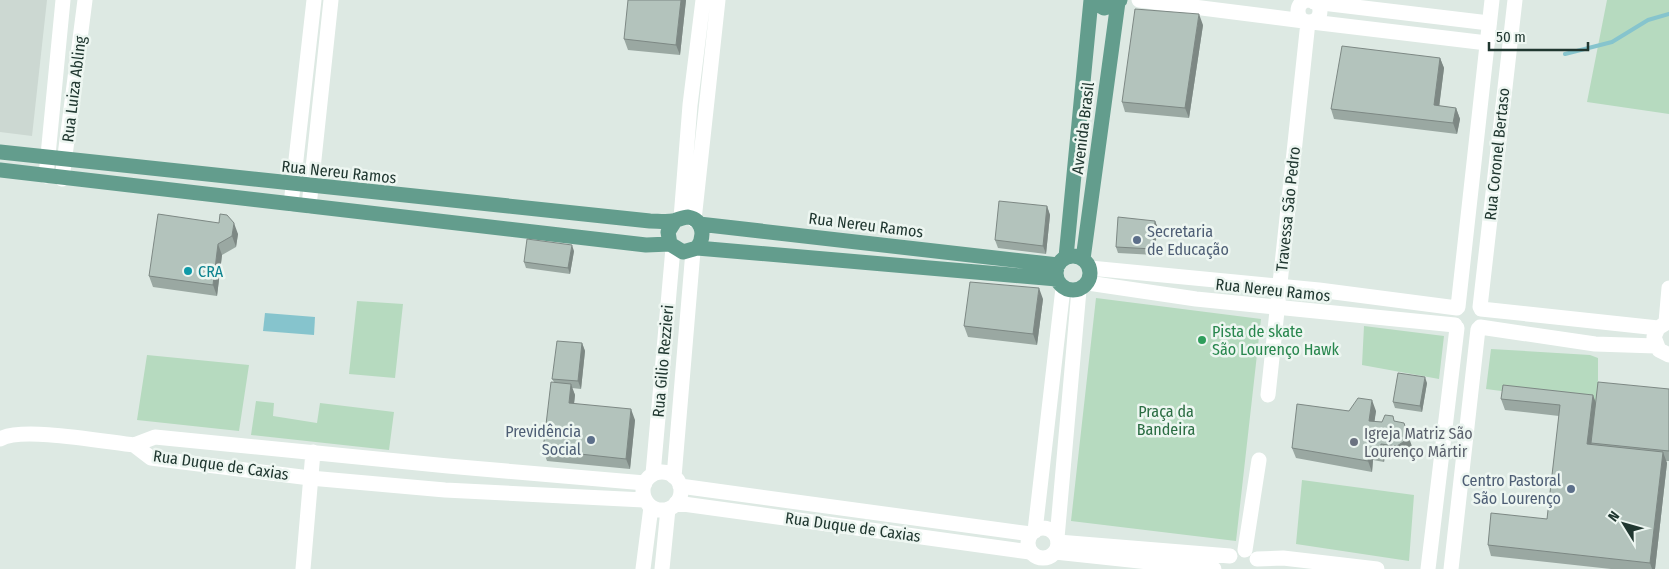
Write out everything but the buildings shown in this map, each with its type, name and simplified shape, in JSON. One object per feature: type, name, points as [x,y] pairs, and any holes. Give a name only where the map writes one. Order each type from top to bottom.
[{"type":"main road","points":[[1091,0],[1104,8],[1119,1]]},
{"type":"main road","name":"Avenida Brasil","points":[[1061,272],[1091,0]]},
{"type":"main road","name":"Avenida Brasil","points":[[1083,287],[1119,1]]},
{"type":"main road","name":"Rua Nereu Ramos","points":[[0,152],[293,185],[650,221],[687,220],[1061,272]]},
{"type":"main road","points":[[0,170],[62,179],[646,245],[672,246],[683,252],[695,249],[1061,272]]},
{"type":"main road","points":[[672,246],[668,232],[687,220],[703,236],[695,249]]},
{"type":"main road","points":[[1061,272],[1072,256],[1087,264]]},
{"type":"main road","points":[[1061,272],[1068,290],[1083,287]]},
{"type":"street","name":"Rua Luiza Abling","points":[[46,176],[63,0]]},
{"type":"street","name":"Rua Luiza Abling","points":[[62,179],[85,0]]},
{"type":"street","points":[[291,204],[314,0]]},
{"type":"street","points":[[309,206],[331,0]]},
{"type":"street","points":[[687,220],[688,122],[703,0]]},
{"type":"street","points":[[687,220],[718,0]]},
{"type":"street","points":[[1139,0],[1487,44]]},
{"type":"street","name":"Rua Coronel Bertaso","points":[[1457,307],[1492,0]]},
{"type":"street","name":"Rua Coronel Bertaso","points":[[1480,308],[1515,0]]},
{"type":"street","points":[[1308,1],[1489,23]]},
{"type":"street","name":"Travessa São Pedro","points":[[1268,395],[1308,22],[1298,10],[1308,1]]},
{"type":"street","points":[[308,46],[327,49]]},
{"type":"street","points":[[1472,173],[1495,176]]},
{"type":"street","name":"Rua Gilio Rezzieri","points":[[649,478],[672,246]]},
{"type":"street","name":"Rua Gilio Rezzieri","points":[[677,481],[695,249]]},
{"type":"street","name":"Rua Nereu Ramos","points":[[1087,264],[1280,288],[1319,290],[1457,307]]},
{"type":"street","name":"Avenida Brasil","points":[[1032,559],[1028,543],[1033,533],[1061,272]]},
{"type":"street","points":[[1196,299],[1199,278]]},
{"type":"street","points":[[1055,551],[1083,287]]},
{"type":"street","name":"Rua Nereu Ramos","points":[[1083,287],[1456,326]]},
{"type":"street","points":[[1669,288],[1664,324],[1654,337],[1656,346],[1662,353],[1669,355]]},
{"type":"street","points":[[1428,569],[1456,326],[1453,315],[1457,307],[1471,302],[1480,308],[1664,324]]},
{"type":"street","points":[[1451,569],[1479,328],[1484,316],[1480,308]]},
{"type":"street","points":[[1456,326],[1466,332],[1479,328],[1594,344],[1656,346]]},
{"type":"street","points":[[0,439],[7,435],[32,434],[134,445]]},
{"type":"street","name":"Rua Duque de Caxias","points":[[134,445],[155,437],[448,466],[649,478]]},
{"type":"street","name":"Rua Duque de Caxias","points":[[134,445],[151,458],[310,478],[445,490],[648,503]]},
{"type":"street","points":[[303,569],[313,452]]},
{"type":"street","points":[[1253,559],[1259,460]]},
{"type":"street","points":[[445,490],[448,466]]},
{"type":"street","points":[[643,569],[649,478],[664,472],[677,481],[679,498],[672,506],[659,510],[648,503]]},
{"type":"street","name":"Rua Duque de Caxias","points":[[672,506],[1032,559],[1042,558],[1055,551],[1048,529],[1033,533],[677,481]]},
{"type":"street","points":[[662,569],[672,506]]},
{"type":"street","points":[[1055,551],[1228,562],[1236,551],[1253,559],[1283,558],[1377,569]]},
{"type":"street","points":[[1055,551],[1214,569]]},
{"type":"shaded area","points":[[0,0],[47,0],[32,136],[0,132]]},
{"type":"green space","points":[[1607,0],[1669,0],[1669,114],[1587,102]]},
{"type":"green space","name":"Praça da Bandeira","points":[[1096,298],[1261,319],[1236,541],[1071,521]]},
{"type":"green space","points":[[357,301],[403,304],[395,378],[349,374]]},
{"type":"green space","points":[[1364,326],[1444,336],[1439,379],[1362,365]]},
{"type":"green space","points":[[1491,349],[1590,355],[1598,358],[1598,404],[1486,389]]},
{"type":"green space","points":[[147,355],[249,365],[239,431],[137,420]]},
{"type":"green space","points":[[256,401],[274,403],[273,416],[317,423],[320,403],[394,412],[389,450],[251,435]]},
{"type":"green space","points":[[1302,480],[1414,495],[1409,561],[1296,544]]},
{"type":"water","points":[[265,313],[315,317],[314,335],[263,331]]},
{"type":"waterway","points":[[1565,54],[1612,42],[1648,20],[1669,14]]},
{"type":"place","name":"Secretaria de Educação","points":[[1137,240]]},
{"type":"place","name":"CRA","points":[[188,271]]},
{"type":"place","name":"Pista de skate São Lourenço Hawk","points":[[1202,340]]},
{"type":"place","name":"Previdência Social","points":[[591,440]]},
{"type":"place","name":"Igreja Matriz São Lourenço Mártir","points":[[1354,442]]},
{"type":"place","name":"Centro Pastoral São Lourenço","points":[[1571,489]]}]
